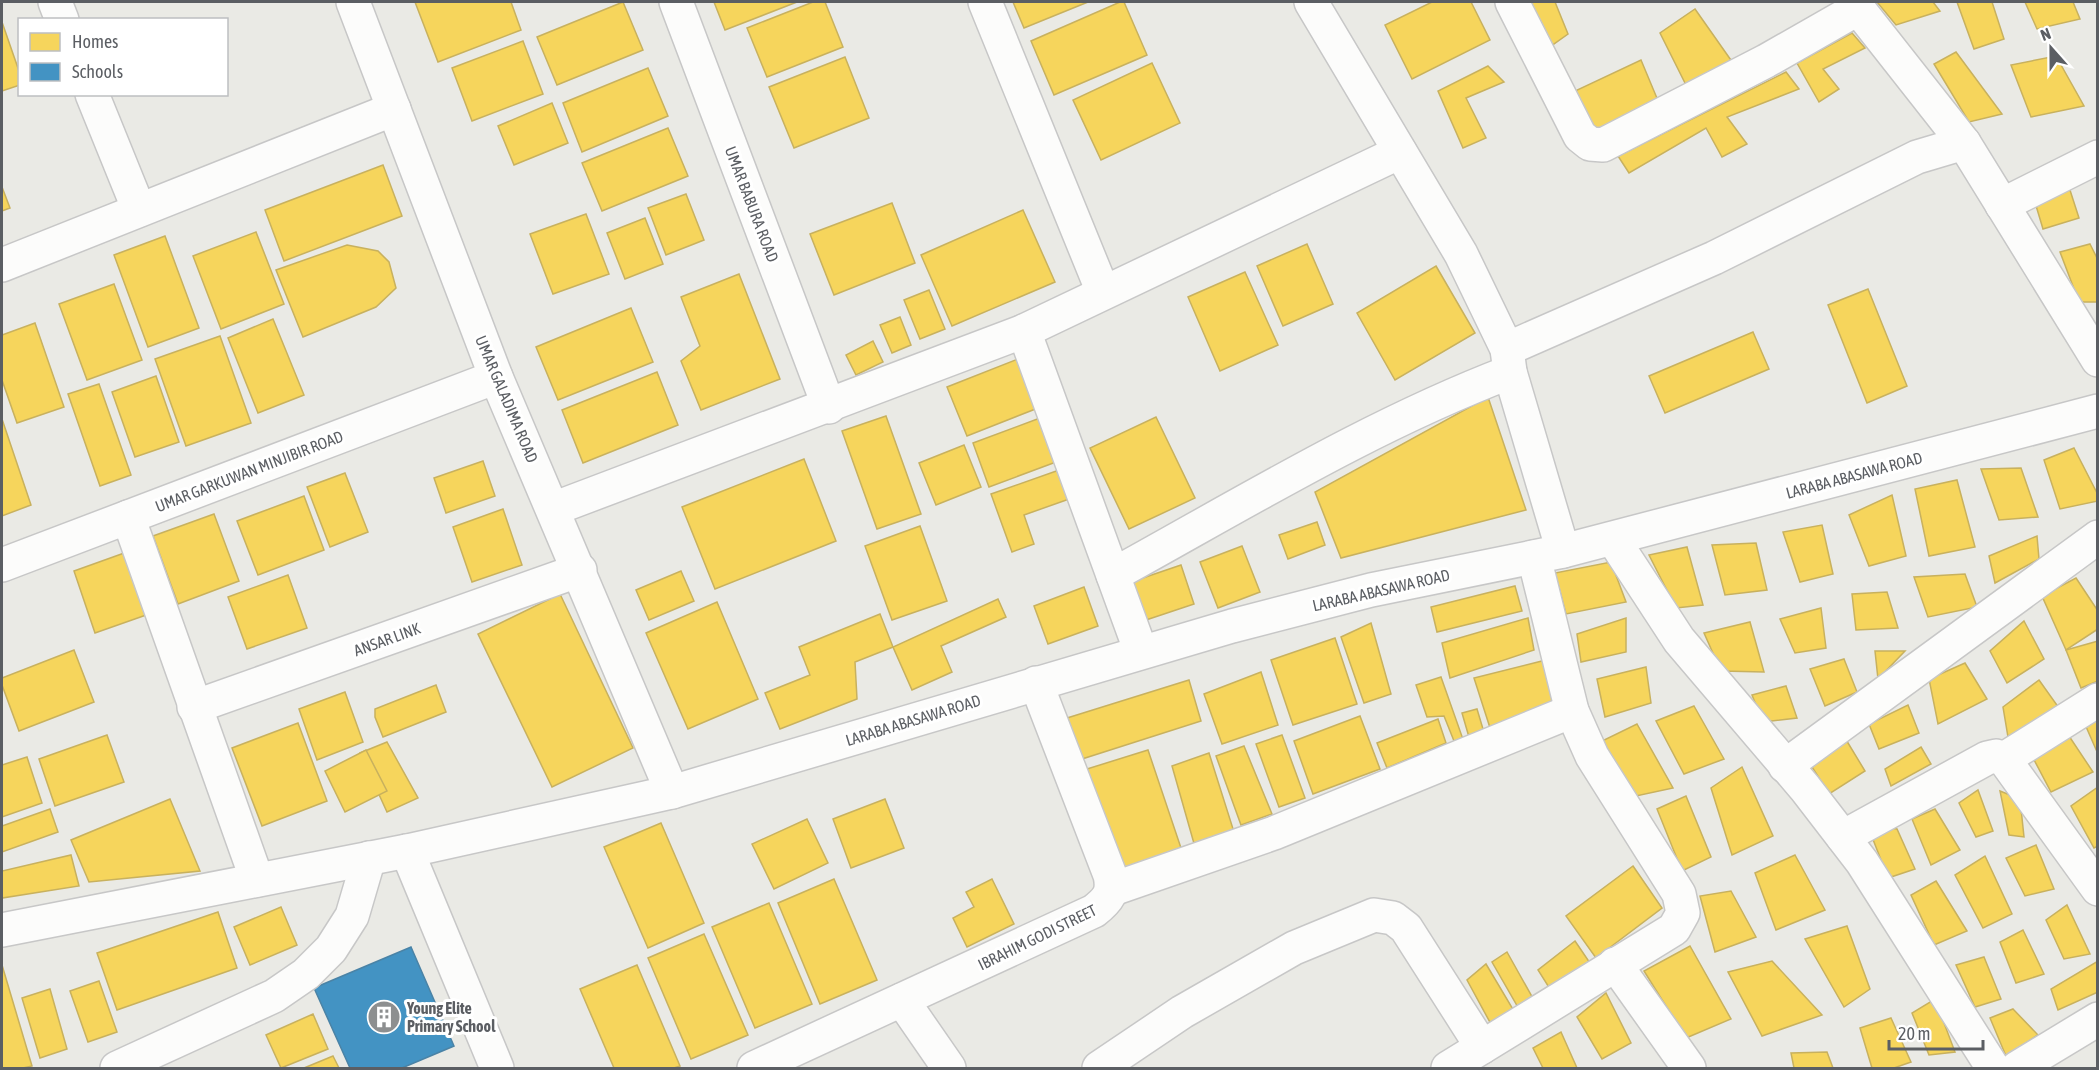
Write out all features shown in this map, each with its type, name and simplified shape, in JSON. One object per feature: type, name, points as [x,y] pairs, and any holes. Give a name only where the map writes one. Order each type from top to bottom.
[{"type":"street","points":[[55,2],[61,18]]},
{"type":"street","name":"UMAR GALADIMA ROAD","points":[[353,2],[496,378],[580,570],[672,792]]},
{"type":"street","name":"UMAR BABURA ROAD","points":[[676,2],[829,407]]},
{"type":"street","points":[[986,2],[1102,292]]},
{"type":"street","points":[[1311,2],[1461,254],[1508,360],[1548,554],[1572,711],[1592,756],[1679,894],[1683,913],[1674,928],[1448,1068]]},
{"type":"street","points":[[1512,2],[1580,136],[1590,144],[1603,145],[1766,61],[1856,5],[1964,143],[2097,360]]},
{"type":"street","points":[[93,96],[139,210]]},
{"type":"street","points":[[2,265],[394,110]]},
{"type":"street","points":[[1113,575],[1508,360],[1917,157],[1964,143]]},
{"type":"street","points":[[553,509],[829,407],[1024,331],[1400,152]]},
{"type":"street","points":[[2002,206],[2097,157]]},
{"type":"street","points":[[1024,331],[1141,652]]},
{"type":"street","name":"UMAR GARKUWAN MINJIBIR ROAD","points":[[2,565],[496,378]]},
{"type":"street","name":"LARABA ABASAWA ROAD","points":[[2,930],[369,858],[672,792],[1141,652],[1371,590],[1613,539],[2097,411]]},
{"type":"street","points":[[128,517],[257,880]]},
{"type":"street","points":[[1785,766],[2097,537]]},
{"type":"street","points":[[1613,539],[1679,640],[1844,837],[1862,862],[1993,1068]]},
{"type":"street","name":"ANSAR LINK","points":[[194,707],[580,570]]},
{"type":"street","name":"IBRAHIM GODI STREET","points":[[754,1068],[1094,911],[1105,903],[1113,889],[1110,875],[1036,683]]},
{"type":"street","points":[[2004,759],[2097,700]]},
{"type":"street","points":[[1113,889],[1274,833],[1572,711]]},
{"type":"street","points":[[1844,837],[1987,758],[1996,756],[2004,759],[2097,889]]},
{"type":"street","points":[[407,850],[497,1068]]},
{"type":"street","points":[[117,1068],[274,996],[306,974],[331,949],[352,916],[369,858]]},
{"type":"street","points":[[1099,1068],[1182,1012],[1294,948],[1374,915],[1392,918],[1407,928],[1482,1047]]},
{"type":"street","points":[[1615,964],[1689,1068]]},
{"type":"street","points":[[902,1000],[949,1068]]},
{"type":"street","points":[[2018,1068],[2097,1019]]},
{"type":"building: Homes","points":[[415,2],[511,2],[521,30],[438,62]]},
{"type":"building: Homes","points":[[623,2],[643,50],[557,85],[537,37]]},
{"type":"building: Homes","points":[[714,2],[797,2],[725,30]]},
{"type":"building: Homes","points":[[813,2],[825,2],[843,47],[767,77],[747,28]]},
{"type":"building: Homes","points":[[1013,2],[1088,2],[1024,28]]},
{"type":"building: Homes","points":[[1124,2],[1147,55],[1054,95],[1031,41]]},
{"type":"building: Homes","points":[[1432,2],[1471,2],[1490,40],[1412,79],[1385,25]]},
{"type":"building: Homes","points":[[1530,2],[1555,2],[1568,34],[1551,46]]},
{"type":"building: Homes","points":[[1877,2],[1933,2],[1940,11],[1896,25]]},
{"type":"building: Homes","points":[[1957,2],[1992,2],[2004,39],[1974,49]]},
{"type":"building: Homes","points":[[2025,2],[2073,2],[2080,19],[2037,29]]},
{"type":"building: Homes","points":[[1695,9],[1733,63],[1687,87],[1660,33]]},
{"type":"building: Homes","points":[[2,22],[18,68],[18,86],[2,91]]},
{"type":"building: Homes","points":[[1852,33],[1865,48],[1823,69],[1839,89],[1819,102],[1797,63]]},
{"type":"building: Homes","points":[[523,41],[543,94],[472,121],[452,68]]},
{"type":"building: Homes","points":[[1956,52],[2002,114],[1969,122],[1934,64]]},
{"type":"building: Homes","points":[[2056,56],[2084,106],[2031,117],[2011,65]]},
{"type":"building: Homes","points":[[845,57],[869,118],[794,148],[769,87]]},
{"type":"building: Homes","points":[[1641,60],[1659,103],[1593,133],[1575,91]]},
{"type":"building: Homes","points":[[1152,63],[1180,123],[1101,160],[1073,100]]},
{"type":"building: Homes","points":[[1488,66],[1504,82],[1466,98],[1486,138],[1463,148],[1438,91]]},
{"type":"building: Homes","points":[[648,68],[668,116],[582,152],[563,103]]},
{"type":"building: Homes","points":[[1786,72],[1799,89],[1727,117],[1747,144],[1722,157],[1706,128],[1629,173],[1618,156]]},
{"type":"building: Homes","points":[[552,103],[568,143],[514,165],[498,126]]},
{"type":"building: Homes","points":[[668,128],[688,176],[602,211],[582,163]]},
{"type":"building: Homes","points":[[383,165],[402,216],[284,261],[265,210]]},
{"type":"building: Homes","points":[[2,187],[10,208],[2,211]]},
{"type":"building: Homes","points":[[2069,187],[2079,218],[2043,229],[2034,199]]},
{"type":"building: Homes","points":[[686,194],[704,240],[666,255],[648,208]]},
{"type":"building: Homes","points":[[892,203],[915,263],[834,295],[810,234]]},
{"type":"building: Homes","points":[[1023,210],[1055,282],[952,326],[921,255]]},
{"type":"building: Homes","points":[[586,214],[609,274],[553,294],[530,234]]},
{"type":"building: Homes","points":[[645,218],[663,264],[625,279],[607,233]]},
{"type":"building: Homes","points":[[256,232],[284,304],[221,329],[193,256]]},
{"type":"building: Homes","points":[[165,236],[199,328],[148,347],[114,255]]},
{"type":"building: Homes","points":[[1307,244],[1333,304],[1283,326],[1257,266]]},
{"type":"building: Homes","points":[[2090,244],[2098,260],[2098,302],[2079,302],[2060,252]]},
{"type":"building: Homes","points":[[347,245],[378,251],[389,262],[396,288],[376,307],[303,337],[276,270]]},
{"type":"building: Homes","points":[[1436,266],[1475,333],[1395,380],[1357,313]]},
{"type":"building: Homes","points":[[1245,272],[1278,345],[1220,371],[1188,297]]},
{"type":"building: Homes","points":[[739,274],[780,379],[701,410],[681,361],[700,346],[681,297]]},
{"type":"building: Homes","points":[[114,284],[142,360],[87,380],[59,304]]},
{"type":"building: Homes","points":[[1868,289],[1907,386],[1867,403],[1828,305]]},
{"type":"building: Homes","points":[[929,290],[945,329],[920,339],[904,300]]},
{"type":"building: Homes","points":[[631,308],[653,362],[558,400],[536,347]]},
{"type":"building: Homes","points":[[900,317],[911,345],[892,353],[880,325]]},
{"type":"building: Homes","points":[[273,319],[304,395],[258,413],[228,338]]},
{"type":"building: Homes","points":[[35,323],[64,407],[17,423],[2,380],[2,335]]},
{"type":"building: Homes","points":[[1753,332],[1769,369],[1665,413],[1649,376]]},
{"type":"building: Homes","points":[[220,336],[251,423],[186,446],[155,359]]},
{"type":"building: Homes","points":[[873,341],[883,362],[856,375],[846,355]]},
{"type":"building: Homes","points":[[1018,359],[1038,408],[967,436],[947,387]]},
{"type":"building: Homes","points":[[657,372],[678,425],[583,463],[562,410]]},
{"type":"building: Homes","points":[[156,376],[179,442],[135,457],[112,392]]},
{"type":"building: Homes","points":[[99,384],[131,475],[100,486],[68,394]]},
{"type":"building: Homes","points":[[1488,397],[1526,510],[1341,558],[1315,492]]},
{"type":"building: Homes","points":[[886,416],[921,514],[877,529],[842,431]]},
{"type":"building: Homes","points":[[1156,417],[1195,498],[1129,529],[1090,448]]},
{"type":"building: Homes","points":[[1040,418],[1056,462],[989,487],[973,443]]},
{"type":"building: Homes","points":[[2,419],[31,505],[2,516]]},
{"type":"building: Homes","points":[[964,445],[981,487],[936,505],[919,463]]},
{"type":"building: Homes","points":[[2074,448],[2098,495],[2098,501],[2060,509],[2044,460]]},
{"type":"building: Homes","points":[[804,459],[836,541],[715,589],[682,507]]},
{"type":"building: Homes","points":[[483,461],[495,496],[446,513],[434,478]]},
{"type":"building: Homes","points":[[2021,468],[2038,517],[1999,520],[1981,469]]},
{"type":"building: Homes","points":[[1062,469],[1072,498],[1024,515],[1034,544],[1012,552],[991,494]]},
{"type":"building: Homes","points":[[345,473],[368,532],[330,547],[307,487]]},
{"type":"building: Homes","points":[[1957,480],[1975,547],[1929,556],[1915,489]]},
{"type":"building: Homes","points":[[1892,495],[1906,556],[1869,566],[1849,515]]},
{"type":"building: Homes","points":[[304,496],[324,550],[258,575],[237,521]]},
{"type":"building: Homes","points":[[503,509],[522,565],[472,582],[453,527]]},
{"type":"building: Homes","points":[[214,514],[239,581],[178,604],[153,536]]},
{"type":"building: Homes","points":[[1317,522],[1325,545],[1288,559],[1279,535]]},
{"type":"building: Homes","points":[[1822,525],[1833,574],[1800,582],[1783,532]]},
{"type":"building: Homes","points":[[920,526],[947,601],[892,620],[865,546]]},
{"type":"building: Homes","points":[[2037,536],[2039,559],[1995,583],[1989,556]]},
{"type":"building: Homes","points":[[1756,543],[1767,590],[1725,595],[1712,545]]},
{"type":"building: Homes","points":[[1242,546],[1260,592],[1218,608],[1200,562]]},
{"type":"building: Homes","points":[[1687,547],[1703,605],[1676,608],[1649,555]]},
{"type":"building: Homes","points":[[127,552],[149,614],[95,633],[74,571]]},
{"type":"building: Homes","points":[[1611,562],[1626,602],[1566,614],[1555,573]]},
{"type":"building: Homes","points":[[1181,565],[1194,604],[1143,621],[1131,582]]},
{"type":"building: Homes","points":[[681,571],[694,601],[649,620],[636,590]]},
{"type":"building: Homes","points":[[1965,574],[1977,607],[1928,617],[1914,577]]},
{"type":"building: Homes","points":[[288,575],[307,628],[247,649],[228,597]]},
{"type":"building: Homes","points":[[2076,578],[2098,611],[2098,629],[2066,650],[2042,596]]},
{"type":"building: Homes","points":[[1515,586],[1522,611],[1437,632],[1431,607]]},
{"type":"building: Homes","points":[[1084,587],[1098,626],[1048,644],[1034,606]]},
{"type":"building: Homes","points":[[1887,592],[1898,628],[1856,630],[1852,594]]},
{"type":"building: Homes","points":[[560,594],[633,748],[552,787],[478,634]]},
{"type":"building: Homes","points":[[998,599],[1006,617],[941,646],[952,672],[912,690],[893,647]]},
{"type":"building: Homes","points":[[717,602],[758,699],[688,729],[646,633]]},
{"type":"building: Homes","points":[[1821,608],[1826,648],[1795,653],[1780,619]]},
{"type":"building: Homes","points":[[880,614],[893,647],[855,662],[857,699],[780,729],[765,693],[810,675],[799,647]]},
{"type":"building: Homes","points":[[1528,618],[1534,650],[1450,678],[1442,643]]},
{"type":"building: Homes","points":[[1626,618],[1626,652],[1581,662],[1577,634]]},
{"type":"building: Homes","points":[[2024,621],[2044,659],[2007,683],[1990,651]]},
{"type":"building: Homes","points":[[1750,622],[1764,672],[1721,671],[1704,633]]},
{"type":"building: Homes","points":[[1371,623],[1391,694],[1364,703],[1341,637]]},
{"type":"building: Homes","points":[[1335,638],[1357,704],[1293,725],[1271,660]]},
{"type":"building: Homes","points":[[2098,641],[2098,681],[2081,688],[2066,650]]},
{"type":"building: Homes","points":[[74,650],[94,702],[19,731],[2,685],[2,678]]},
{"type":"building: Homes","points":[[1875,651],[1905,651],[1878,679]]},
{"type":"building: Homes","points":[[1844,659],[1857,692],[1825,706],[1810,669]]},
{"type":"building: Homes","points":[[1546,660],[1557,708],[1492,734],[1474,678]]},
{"type":"building: Homes","points":[[1965,663],[1987,699],[1938,724],[1929,679]]},
{"type":"building: Homes","points":[[1646,667],[1651,703],[1605,717],[1597,679]]},
{"type":"building: Homes","points":[[1261,672],[1278,725],[1222,744],[1204,694]]},
{"type":"building: Homes","points":[[1441,677],[1465,745],[1456,746],[1444,716],[1427,717],[1416,685]]},
{"type":"building: Homes","points":[[1189,680],[1201,721],[1082,759],[1067,718]]},
{"type":"building: Homes","points":[[2039,680],[2059,708],[2009,743],[2003,707]]},
{"type":"building: Homes","points":[[436,685],[446,712],[383,737],[375,717],[375,709]]},
{"type":"building: Homes","points":[[1786,686],[1797,718],[1763,722],[1752,695]]},
{"type":"building: Homes","points":[[345,692],[363,742],[317,760],[299,709]]},
{"type":"building: Homes","points":[[1908,705],[1919,733],[1879,749],[1869,724]]},
{"type":"building: Homes","points":[[1694,706],[1724,759],[1684,774],[1656,721]]},
{"type":"building: Homes","points":[[1477,709],[1486,739],[1471,744],[1462,713]]},
{"type":"building: Homes","points":[[1360,716],[1380,769],[1313,794],[1294,741]]},
{"type":"building: Homes","points":[[1438,719],[1446,743],[1387,768],[1377,743]]},
{"type":"building: Homes","points":[[2098,719],[2098,754],[2084,722]]},
{"type":"building: Homes","points":[[298,723],[327,801],[262,826],[232,748]]},
{"type":"building: Homes","points":[[1637,724],[1673,788],[1636,796],[1600,742]]},
{"type":"building: Homes","points":[[107,735],[124,782],[55,806],[39,759]]},
{"type":"building: Homes","points":[[1282,735],[1305,798],[1279,807],[1256,744]]},
{"type":"building: Homes","points":[[2069,736],[2093,772],[2051,792],[2032,756]]},
{"type":"building: Homes","points":[[1845,738],[1865,771],[1829,794],[1809,762]]},
{"type":"building: Homes","points":[[387,742],[418,798],[387,812],[360,753]]},
{"type":"building: Homes","points":[[1244,746],[1272,814],[1241,825],[1216,756]]},
{"type":"building: Homes","points":[[1921,747],[1931,764],[1891,786],[1885,769]]},
{"type":"building: Homes","points":[[366,750],[387,791],[345,812],[325,771]]},
{"type":"building: Homes","points":[[1148,750],[1181,848],[1122,869],[1087,769]]},
{"type":"building: Homes","points":[[1209,753],[1234,832],[1195,847],[1172,766]]},
{"type":"building: Homes","points":[[27,757],[42,803],[2,817],[2,765]]},
{"type":"building: Homes","points":[[1742,767],[1773,836],[1732,855],[1711,788]]},
{"type":"building: Homes","points":[[2098,787],[2098,846],[2094,848],[2071,806]]},
{"type":"building: Homes","points":[[1978,790],[1993,831],[1976,837],[1959,803]]},
{"type":"building: Homes","points":[[2000,791],[2020,799],[2024,837],[2009,835]]},
{"type":"building: Homes","points":[[1686,796],[1711,857],[1682,871],[1657,809]]},
{"type":"building: Homes","points":[[170,799],[200,871],[89,882],[71,840]]},
{"type":"building: Homes","points":[[885,799],[904,848],[851,868],[833,819]]},
{"type":"building: Homes","points":[[50,809],[58,832],[2,852],[2,826]]},
{"type":"building: Homes","points":[[1935,809],[1960,850],[1931,865],[1912,819]]},
{"type":"building: Homes","points":[[807,819],[828,863],[774,889],[752,844]]},
{"type":"building: Homes","points":[[661,823],[704,923],[648,948],[604,847]]},
{"type":"building: Homes","points":[[1867,824],[1897,829],[1915,869],[1888,878]]},
{"type":"building: Homes","points":[[2036,845],[2054,889],[2025,896],[2006,858]]},
{"type":"building: Homes","points":[[71,855],[79,886],[2,898],[2,871]]},
{"type":"building: Homes","points":[[1795,855],[1825,910],[1776,930],[1755,873]]},
{"type":"building: Homes","points":[[1985,856],[2012,914],[1983,928],[1955,875]]},
{"type":"building: Homes","points":[[1633,866],[1662,908],[1596,958],[1566,916]]},
{"type":"building: Homes","points":[[834,879],[877,980],[820,1004],[778,903]]},
{"type":"building: Homes","points":[[992,879],[1014,924],[967,947],[953,918],[974,907],[966,892]]},
{"type":"building: Homes","points":[[1936,881],[1967,931],[1934,945],[1911,895]]},
{"type":"building: Homes","points":[[1731,891],[1756,937],[1715,952],[1700,896]]},
{"type":"building: Homes","points":[[769,903],[812,1004],[755,1028],[712,927]]},
{"type":"building: Homes","points":[[2067,905],[2090,954],[2064,959],[2046,920]]},
{"type":"building: Homes","points":[[281,907],[297,945],[250,965],[234,927]]},
{"type":"building: Homes","points":[[218,912],[237,968],[117,1010],[97,953]]},
{"type":"building: Homes","points":[[1847,926],[1870,989],[1844,1007],[1805,939]]},
{"type":"building: Homes","points":[[2023,930],[2044,974],[2016,983],[2000,942]]},
{"type":"building: Homes","points":[[704,934],[748,1035],[691,1059],[648,958]]},
{"type":"building: Homes","points":[[1575,941],[1590,963],[1550,989],[1538,970]]},
{"type":"building: Homes","points":[[1690,946],[1731,1019],[1686,1038],[1644,971]]},
{"type":"building: Homes","points":[[1507,952],[1535,1002],[1519,1009],[1492,962]]},
{"type":"building: Homes","points":[[1984,957],[2001,999],[1975,1007],[1956,965]]},
{"type":"building: Homes","points":[[1772,961],[1822,1015],[1762,1036],[1728,972]]},
{"type":"building: Homes","points":[[2098,961],[2098,992],[2058,1010],[2051,989]]},
{"type":"building: Homes","points":[[1486,964],[1514,1011],[1492,1026],[1467,980]]},
{"type":"building: Homes","points":[[2,965],[32,1066],[2,1068]]},
{"type":"building: Homes","points":[[637,965],[680,1066],[674,1068],[614,1068],[580,989]]},
{"type":"building: Homes","points":[[99,981],[117,1032],[88,1042],[70,991]]},
{"type":"building: Homes","points":[[50,989],[67,1049],[40,1058],[22,998]]},
{"type":"building: Homes","points":[[1606,993],[1631,1043],[1602,1059],[1577,1017]]},
{"type":"building: Homes","points":[[1935,999],[1955,1052],[1929,1055],[1912,1013]]},
{"type":"building: Homes","points":[[2013,1009],[2038,1035],[2006,1056],[1990,1018]]},
{"type":"building: Homes","points":[[313,1014],[328,1049],[281,1068],[266,1035]]},
{"type":"building: Homes","points":[[1891,1018],[1911,1062],[1894,1068],[1872,1068],[1860,1028]]},
{"type":"building: Homes","points":[[1561,1032],[1577,1068],[1543,1068],[1533,1048]]},
{"type":"building: Homes","points":[[1827,1052],[1833,1068],[1794,1068],[1791,1053]]},
{"type":"building: Homes","points":[[333,1056],[339,1068],[304,1068]]},
{"type":"building: Schools","name":"Young Elite Primary School","points":[[411,947],[454,1046],[402,1068],[350,1068],[314,988]]},
{"type":"place","name":"Young Elite Primary School","points":[[384,1017]]}]
